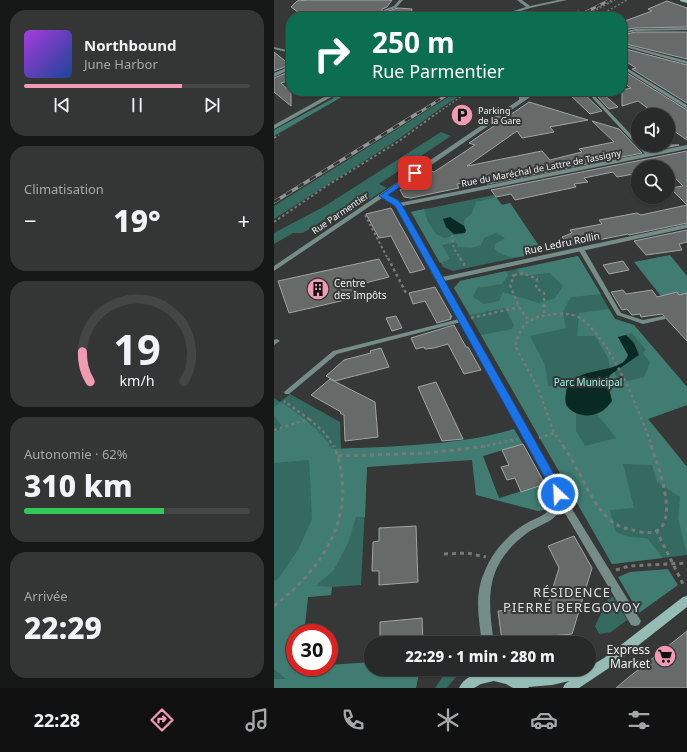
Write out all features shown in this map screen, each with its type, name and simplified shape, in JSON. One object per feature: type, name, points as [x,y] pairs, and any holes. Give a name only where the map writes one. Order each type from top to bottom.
[{"type":"main road","points":[[682,0],[687,2]]},
{"type":"main road","points":[[596,669],[608,662],[687,601]]},
{"type":"main road","points":[[465,688],[482,676]]},
{"type":"main road","points":[[504,676],[520,685],[565,676]]},
{"type":"main road","points":[[569,688],[586,676]]},
{"type":"street","points":[[519,0],[529,7]]},
{"type":"street","points":[[513,12],[529,7],[565,0]]},
{"type":"street","points":[[627,33],[687,29]]},
{"type":"street","points":[[627,46],[687,63]]},
{"type":"street","points":[[274,48],[286,51]]},
{"type":"street","points":[[274,75],[286,69]]},
{"type":"street","points":[[627,69],[687,107]]},
{"type":"street","points":[[274,127],[330,96]]},
{"type":"street","name":"Rue Parmentier","points":[[274,270],[529,96]]},
{"type":"street","name":"Rue du Maréchal de Lattre de Tassigny","points":[[398,205],[687,147]]},
{"type":"street","points":[[382,196],[398,205],[529,439],[558,494],[555,510],[548,517],[532,525],[508,544],[495,561],[486,581],[483,600],[487,636]]},
{"type":"street","name":"Rue Ledru Rollin","points":[[440,280],[687,226]]},
{"type":"street","points":[[557,504],[570,512],[636,621]]},
{"type":"lane","points":[[385,10],[395,7],[401,0]]},
{"type":"lane","points":[[520,102],[521,96]]},
{"type":"lane","points":[[593,96],[612,114],[615,121],[631,136]]},
{"type":"lane","points":[[646,152],[649,155]]},
{"type":"lane","points":[[581,249],[619,314],[642,322],[663,318]]},
{"type":"lane","points":[[287,392],[335,352],[463,320]]},
{"type":"path","points":[[592,12],[615,0]]},
{"type":"path","points":[[606,12],[610,7],[627,0]]},
{"type":"path","points":[[274,222],[325,187],[398,141],[437,111],[461,96]]},
{"type":"path","points":[[362,209],[406,293]]},
{"type":"path","points":[[452,235],[454,249],[471,273]]},
{"type":"path","points":[[507,265],[514,275]]},
{"type":"path","points":[[514,275],[523,273],[537,279],[536,288],[544,293],[544,315]]},
{"type":"path","points":[[514,275],[510,285],[519,307],[529,321]]},
{"type":"path","points":[[463,320],[519,307]]},
{"type":"path","points":[[564,314],[579,318],[598,335],[616,362],[663,482],[666,520],[656,530],[649,533],[621,528],[610,520],[596,502],[572,460],[554,433],[538,388],[515,346],[520,329],[529,321],[544,315],[564,314]]},
{"type":"path","points":[[274,606],[305,579],[320,560],[336,532],[342,506],[343,484],[338,456],[326,433],[280,397],[287,392]]},
{"type":"path","points":[[274,430],[309,419]]},
{"type":"path","points":[[338,456],[466,450],[554,433]]},
{"type":"path","points":[[656,530],[684,584]]},
{"type":"path","points":[[444,554],[467,553],[482,556],[495,561]]},
{"type":"path","points":[[608,573],[629,566],[687,562]]},
{"type":"green space","points":[[329,96],[343,96],[274,136],[274,130],[334,98]]},
{"type":"green space","points":[[450,96],[459,96],[400,138],[274,219],[274,206]]},
{"type":"green space","points":[[441,132],[451,136],[379,184],[387,188],[342,218],[333,214],[303,233],[293,233],[274,244],[274,233],[325,206]]},
{"type":"green space","points":[[494,195],[502,205],[510,203],[543,252],[453,271],[443,267],[411,212]]},
{"type":"green space","points":[[496,197],[502,205],[510,203],[543,252],[518,257],[506,256],[494,249],[495,244],[505,238],[496,233],[484,238],[481,245],[471,248],[458,247],[456,242],[442,245],[450,259],[440,263],[411,212],[424,209],[428,222],[436,234],[444,238],[465,233],[464,220],[472,213],[476,202]]},
{"type":"green space","points":[[670,255],[687,276],[687,329],[634,262]]},
{"type":"green space","name":"Parc Municipal","points":[[578,256],[615,319],[634,325],[687,387],[687,405],[648,419],[687,467],[687,555],[612,564],[454,288],[460,281]]},
{"type":"green space","name":"Parc Municipal","points":[[578,256],[601,294],[571,297],[563,312],[566,328],[530,336],[545,365],[548,386],[566,386],[566,402],[576,413],[576,431],[585,446],[616,438],[597,414],[604,410],[612,401],[607,380],[614,371],[619,383],[644,377],[650,363],[643,353],[646,350],[632,333],[618,337],[628,355],[623,362],[610,368],[608,358],[595,336],[577,336],[579,313],[609,309],[615,319],[634,325],[687,387],[687,405],[648,419],[687,467],[687,555],[678,518],[680,497],[657,482],[652,465],[623,464],[634,508],[610,510],[616,532],[629,537],[647,538],[663,558],[612,564],[481,335],[512,329],[514,325],[505,308],[470,315],[454,288],[460,281],[506,271],[508,276],[502,284],[477,288],[473,297],[484,304],[499,301],[503,292],[539,303],[555,298],[563,286],[550,273],[520,276],[517,269]]},
{"type":"green space","points":[[290,394],[340,422],[341,449],[368,448],[361,585],[332,587],[331,595],[308,597],[305,624],[286,624],[286,676],[305,676],[274,688],[274,398],[280,402]]},
{"type":"green space","points":[[281,402],[302,417],[321,435],[332,449],[447,442],[492,435],[514,429],[523,444],[483,456],[499,498],[545,484],[549,494],[549,500],[545,510],[538,511],[476,495],[472,460],[367,467],[365,517],[356,517],[348,543],[334,570],[316,586],[332,587],[331,595],[308,597],[305,624],[286,624],[286,676],[338,676],[338,664],[364,662],[364,676],[419,676],[416,688],[274,688],[274,679],[286,679],[274,669],[274,581],[278,579],[298,550],[312,519],[309,460],[274,463],[274,432],[284,428],[274,416],[274,407]]},
{"type":"green space","points":[[668,569],[678,585],[639,613],[618,577],[630,572]]},
{"type":"green space","points":[[609,597],[613,597],[627,620],[611,632],[599,634],[595,626]]},
{"type":"green space","points":[[443,676],[457,676],[447,688],[435,688]]},
{"type":"shaded area","points":[[450,217],[464,226],[466,230],[465,233],[454,234],[446,227],[443,219]]},
{"type":"shaded area","points":[[626,335],[634,343],[639,355],[610,375],[607,380],[612,401],[604,410],[594,415],[581,415],[573,412],[567,406],[566,402],[569,384],[576,378],[585,374],[607,369],[624,362],[628,355],[618,337]]},
{"type":"building","points":[[392,0],[387,7],[382,9],[382,11],[385,12],[298,12],[291,7],[297,1]]},
{"type":"building","points":[[667,1],[687,8],[687,27],[627,29],[627,20],[652,11],[648,9]]},
{"type":"building","points":[[398,8],[412,9],[412,12],[385,12]]},
{"type":"building","points":[[636,32],[687,32],[687,59],[627,44],[627,34]]},
{"type":"building","points":[[627,49],[687,65],[687,103],[632,69],[636,68],[627,62]]},
{"type":"building","points":[[274,52],[286,62],[286,66],[274,71]]},
{"type":"building","points":[[286,73],[286,82],[281,83],[286,88],[286,96],[291,96],[291,106],[274,92],[274,78]]},
{"type":"building","points":[[627,73],[687,110],[687,140],[675,132],[675,108],[647,108],[638,101],[622,106],[622,96],[627,96],[627,89],[631,88],[627,85]]},
{"type":"building","points":[[571,96],[586,96],[602,111],[590,114]]},
{"type":"building","points":[[597,96],[605,96],[618,107],[609,109]]},
{"type":"building","points":[[529,102],[588,120],[550,127],[554,132],[522,138],[517,131],[467,166],[542,151],[550,160],[582,152],[579,149],[614,142],[592,121],[619,129],[631,142],[631,152],[642,153],[487,184],[483,179],[457,184],[459,188],[411,198],[404,197],[400,190],[429,170],[434,172],[475,145],[469,143]]},
{"type":"building","points":[[687,151],[687,205],[675,193],[675,187],[683,186],[675,178],[675,160],[642,160]]},
{"type":"building","points":[[631,162],[631,175],[617,177],[613,172],[584,178],[588,182],[574,184],[576,187],[515,200],[511,194],[496,197],[491,190]]},
{"type":"building","points":[[687,205],[687,223],[569,246],[562,237],[572,233],[570,230],[602,224],[599,220],[637,213],[641,215]]},
{"type":"building","points":[[391,208],[425,269],[410,273],[391,236],[379,238],[366,214]]},
{"type":"building","points":[[687,230],[687,242],[679,244],[682,250],[646,255],[634,241]]},
{"type":"building","name":"Centre des Impôts","points":[[379,259],[389,277],[353,286],[358,297],[289,313],[278,281]]},
{"type":"building","points":[[623,261],[629,270],[609,274],[603,265]]},
{"type":"building","points":[[435,287],[452,317],[450,317],[451,319],[437,323],[425,301],[413,304],[409,293]]},
{"type":"building","points":[[623,290],[626,294],[652,290],[657,297],[677,292],[679,295],[687,293],[687,341],[662,314],[641,317],[640,314],[632,315],[627,309],[622,310],[611,292]]},
{"type":"building","points":[[396,316],[402,328],[392,331],[386,318]]},
{"type":"building","points":[[454,325],[481,370],[464,374],[448,344],[434,348],[425,349],[424,347],[416,349],[411,338]]},
{"type":"building","points":[[381,348],[389,367],[335,381],[326,376],[344,360],[371,353],[370,351]]},
{"type":"building","points":[[330,379],[375,402],[378,437],[345,441],[344,415],[311,395]]},
{"type":"building","points":[[436,382],[463,439],[442,441],[418,387]]},
{"type":"building","points":[[523,444],[545,484],[521,492],[515,478],[507,480],[501,467],[509,465],[502,450]]},
{"type":"building","points":[[416,526],[418,582],[379,585],[379,571],[372,571],[373,542],[379,541],[379,528]]},
{"type":"building","points":[[574,536],[592,568],[572,634],[552,636],[501,636],[498,611],[547,607],[559,568],[548,546]]},
{"type":"building","points":[[422,618],[423,636],[380,636],[380,622]]},
{"type":"building","points":[[687,631],[687,688],[616,688],[629,677]]},
{"type":"railway","points":[[586,12],[610,0]]},
{"type":"railway","points":[[417,114],[445,96]]},
{"type":"railway","points":[[274,202],[418,113]]},
{"type":"place","name":"Parking de la Gare","points":[[462,115]]},
{"type":"place","name":"Centre des Impôts","points":[[318,289]]},
{"type":"place","name":"Express Market","points":[[665,656]]},
{"type":"district","name":"RÉSIDENCE PIERRE BEREGOVOY","points":[[572,600]]},
{"type":"route","points":[[415,173],[382,196],[391,199],[398,205],[558,494]]}]
